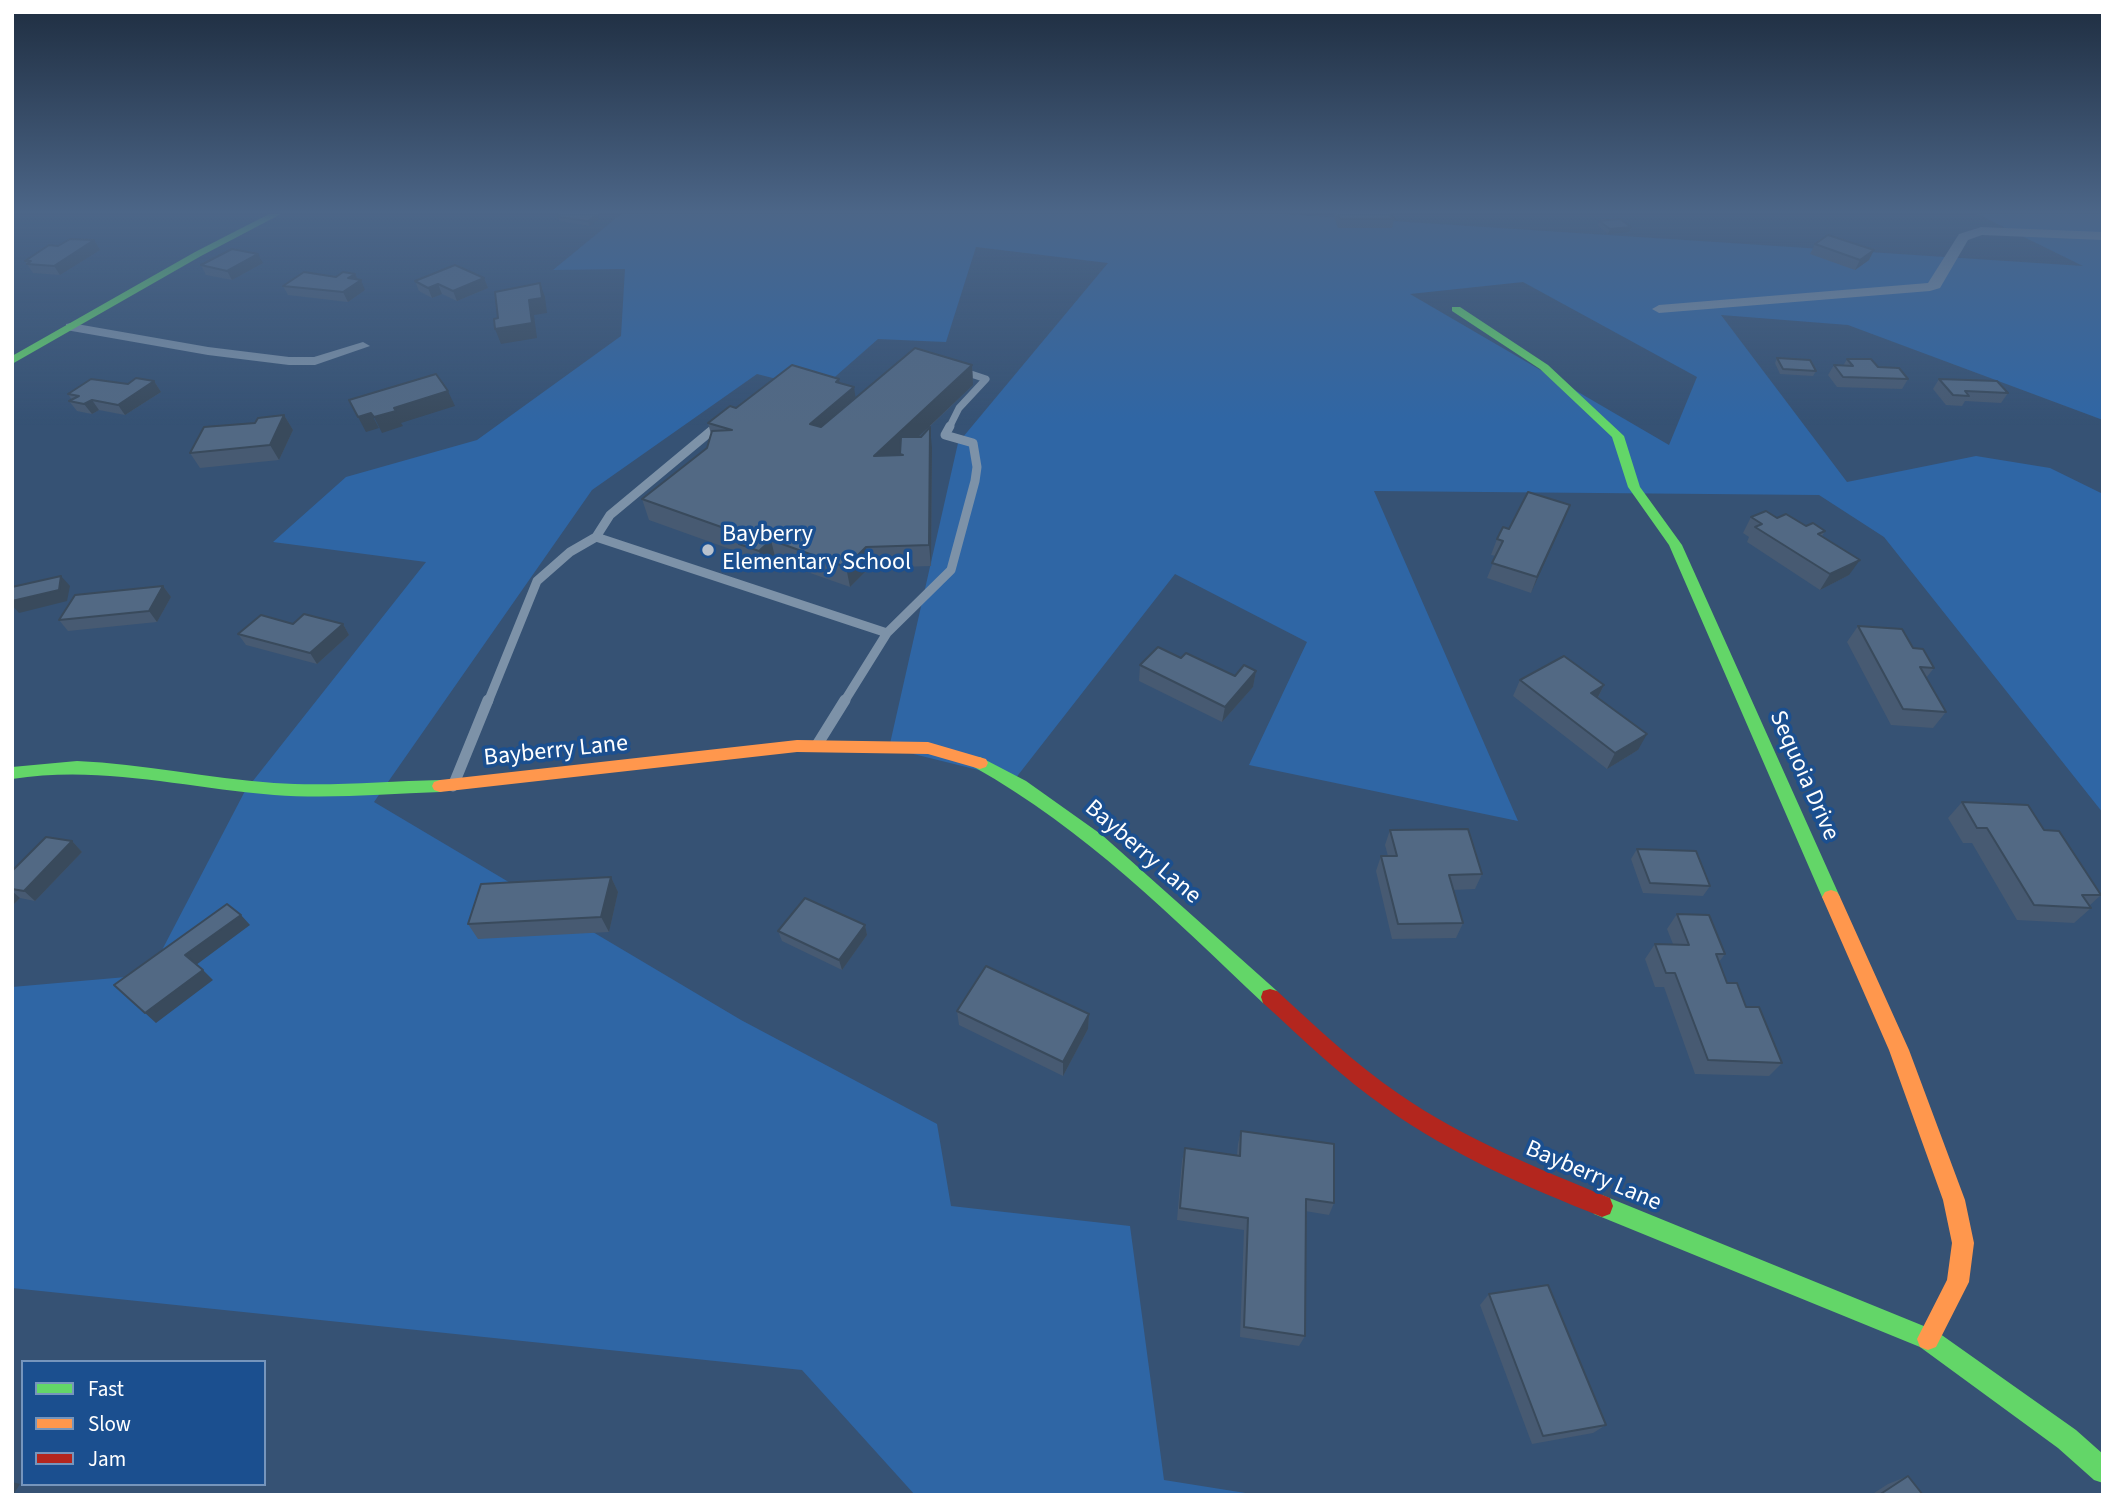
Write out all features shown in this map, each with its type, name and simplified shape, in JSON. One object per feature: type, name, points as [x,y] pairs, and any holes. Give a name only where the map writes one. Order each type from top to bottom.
[{"type":"street","points":[[12,361],[145,284]]},
{"type":"street","points":[[1659,309],[1930,287],[1935,284]]},
{"type":"street","name":"Sequoia Drive","points":[[1456,309],[1477,327],[1517,346],[1554,375],[1612,429],[1625,444],[1629,474],[1634,486],[1675,545],[1899,1050],[1954,1200],[1963,1243],[1958,1282],[1928,1339]]},
{"type":"street","points":[[71,327],[208,351],[289,360],[315,361],[363,346]]},
{"type":"street","name":"Bayberry Lane","points":[[12,773],[36,768],[98,768],[276,789],[453,786],[797,746],[928,748],[982,764],[1041,798],[1094,838],[1342,1061],[1408,1112],[1467,1147],[1564,1191],[1928,1339],[2067,1439],[2103,1471]]},
{"type":"lane","points":[[816,747],[887,633],[951,570],[977,467],[973,443],[945,435],[959,408],[986,379],[953,368]]},
{"type":"lane","points":[[453,786],[537,581],[570,552],[596,537],[610,515],[728,417]]},
{"type":"lane","points":[[596,537],[887,633]]},
{"type":"shaded area","points":[[624,284],[964,284],[946,342],[878,339],[820,390],[757,374],[592,490],[374,802],[741,1020],[937,1124],[951,1206],[1130,1226],[1164,1480],[1258,1495],[915,1495],[802,1370],[12,1288],[12,987],[149,975],[245,791],[426,562],[273,542],[346,477],[477,440],[621,336]]},
{"type":"shaded area","points":[[1090,284],[1501,284],[1410,294],[1669,445],[1697,377],[1527,284],[2103,284],[2103,420],[1848,325],[1721,315],[1847,482],[1976,456],[2050,468],[2103,494],[2103,813],[1884,537],[1819,495],[1374,491],[1518,821],[1249,765],[1307,642],[1175,574],[1015,779],[889,748],[958,443]]},
{"type":"building","points":[[286,284],[355,284],[343,292],[283,286]]},
{"type":"building","points":[[439,284],[469,284],[453,291]]},
{"type":"building","points":[[540,284],[542,298],[529,300],[532,323],[495,329],[494,319],[498,318],[495,292]]},
{"type":"building","points":[[915,348],[972,365],[874,456],[903,455],[900,454],[901,437],[921,437],[930,427],[929,545],[866,547],[846,567],[771,540],[759,551],[739,544],[741,534],[642,499],[707,448],[712,431],[732,430],[708,423],[730,406],[736,408],[792,365],[839,379],[836,382],[854,387],[810,424],[821,427]]},
{"type":"building","points":[[1777,358],[1810,360],[1816,371],[1783,369]]},
{"type":"building","points":[[1847,359],[1871,359],[1878,367],[1899,368],[1908,379],[1843,377],[1834,365],[1853,366]]},
{"type":"building","points":[[436,374],[448,391],[394,408],[396,411],[374,417],[371,413],[358,417],[349,400]]},
{"type":"building","points":[[136,378],[154,381],[118,405],[92,400],[84,404],[69,401],[79,396],[68,394],[91,379],[128,384]]},
{"type":"building","points":[[1939,379],[1997,381],[2008,393],[1965,391],[1969,396],[1953,395]]},
{"type":"building","points":[[284,415],[270,445],[190,453],[204,427],[255,423],[258,418]]},
{"type":"building","points":[[1528,492],[1570,505],[1537,577],[1492,563],[1503,541],[1497,539],[1503,527],[1509,529]]},
{"type":"building","points":[[1766,511],[1777,518],[1786,514],[1806,526],[1813,523],[1825,531],[1818,534],[1860,560],[1830,574],[1755,527],[1762,524],[1751,517]]},
{"type":"building","points":[[61,576],[59,590],[12,601],[12,587]]},
{"type":"building","points":[[163,586],[149,611],[59,620],[75,595]]},
{"type":"building","points":[[304,614],[343,624],[310,653],[238,634],[261,615],[293,624]]},
{"type":"building","points":[[1858,626],[1902,629],[1913,648],[1923,649],[1934,668],[1920,667],[1946,712],[1903,709]]},
{"type":"building","points":[[1158,647],[1181,658],[1186,653],[1235,676],[1244,665],[1256,671],[1225,707],[1140,665]]},
{"type":"building","points":[[1564,656],[1604,685],[1591,693],[1647,734],[1615,753],[1520,680]]},
{"type":"building","points":[[1962,802],[2028,805],[2044,830],[2059,831],[2101,895],[2082,895],[2091,908],[2034,905],[1987,828],[1977,828]]},
{"type":"building","points":[[1468,829],[1482,874],[1449,875],[1463,923],[1398,924],[1381,856],[1397,856],[1390,830]]},
{"type":"building","points":[[46,837],[72,841],[24,891],[12,889],[12,871]]},
{"type":"building","points":[[1637,849],[1696,851],[1710,886],[1650,883]]},
{"type":"building","points":[[611,877],[601,917],[468,924],[481,884]]},
{"type":"building","points":[[805,898],[865,925],[839,960],[778,931]]},
{"type":"building","points":[[227,904],[241,915],[185,955],[203,970],[145,1013],[114,985]]},
{"type":"building","points":[[1677,914],[1709,915],[1725,954],[1716,954],[1727,983],[1737,983],[1746,1007],[1759,1007],[1782,1063],[1708,1060],[1675,973],[1666,973],[1655,944],[1689,945]]},
{"type":"building","points":[[986,966],[1089,1014],[1063,1062],[957,1011]]},
{"type":"building","points":[[1241,1131],[1334,1144],[1334,1203],[1306,1199],[1305,1336],[1244,1327],[1248,1218],[1180,1208],[1185,1148],[1240,1156]]},
{"type":"building","points":[[1548,1285],[1606,1425],[1543,1436],[1489,1294]]},
{"type":"building","points":[[1908,1476],[1923,1495],[1879,1495]]},
{"type":"traffic: fast","points":[[12,361],[145,284]]},
{"type":"traffic: fast","points":[[1456,309],[1544,367],[1618,436],[1634,487],[1675,545],[1831,897]]},
{"type":"traffic: fast","points":[[980,763],[1021,785],[1097,840],[1168,901],[1270,997]]},
{"type":"traffic: fast","points":[[12,773],[44,768],[110,768],[241,786],[294,790],[440,786]]},
{"type":"traffic: fast","points":[[1602,1206],[1928,1339],[2067,1439],[2103,1471]]},
{"type":"traffic: slow","points":[[440,786],[797,746],[928,748],[980,763]]},
{"type":"traffic: slow","points":[[1831,897],[1899,1050],[1954,1200],[1963,1243],[1958,1282],[1928,1339]]},
{"type":"traffic: jam","points":[[1270,997],[1355,1073],[1410,1113],[1504,1164],[1602,1206]]},
{"type":"place","name":"Bayberry Elementary School","points":[[708,550]]}]
